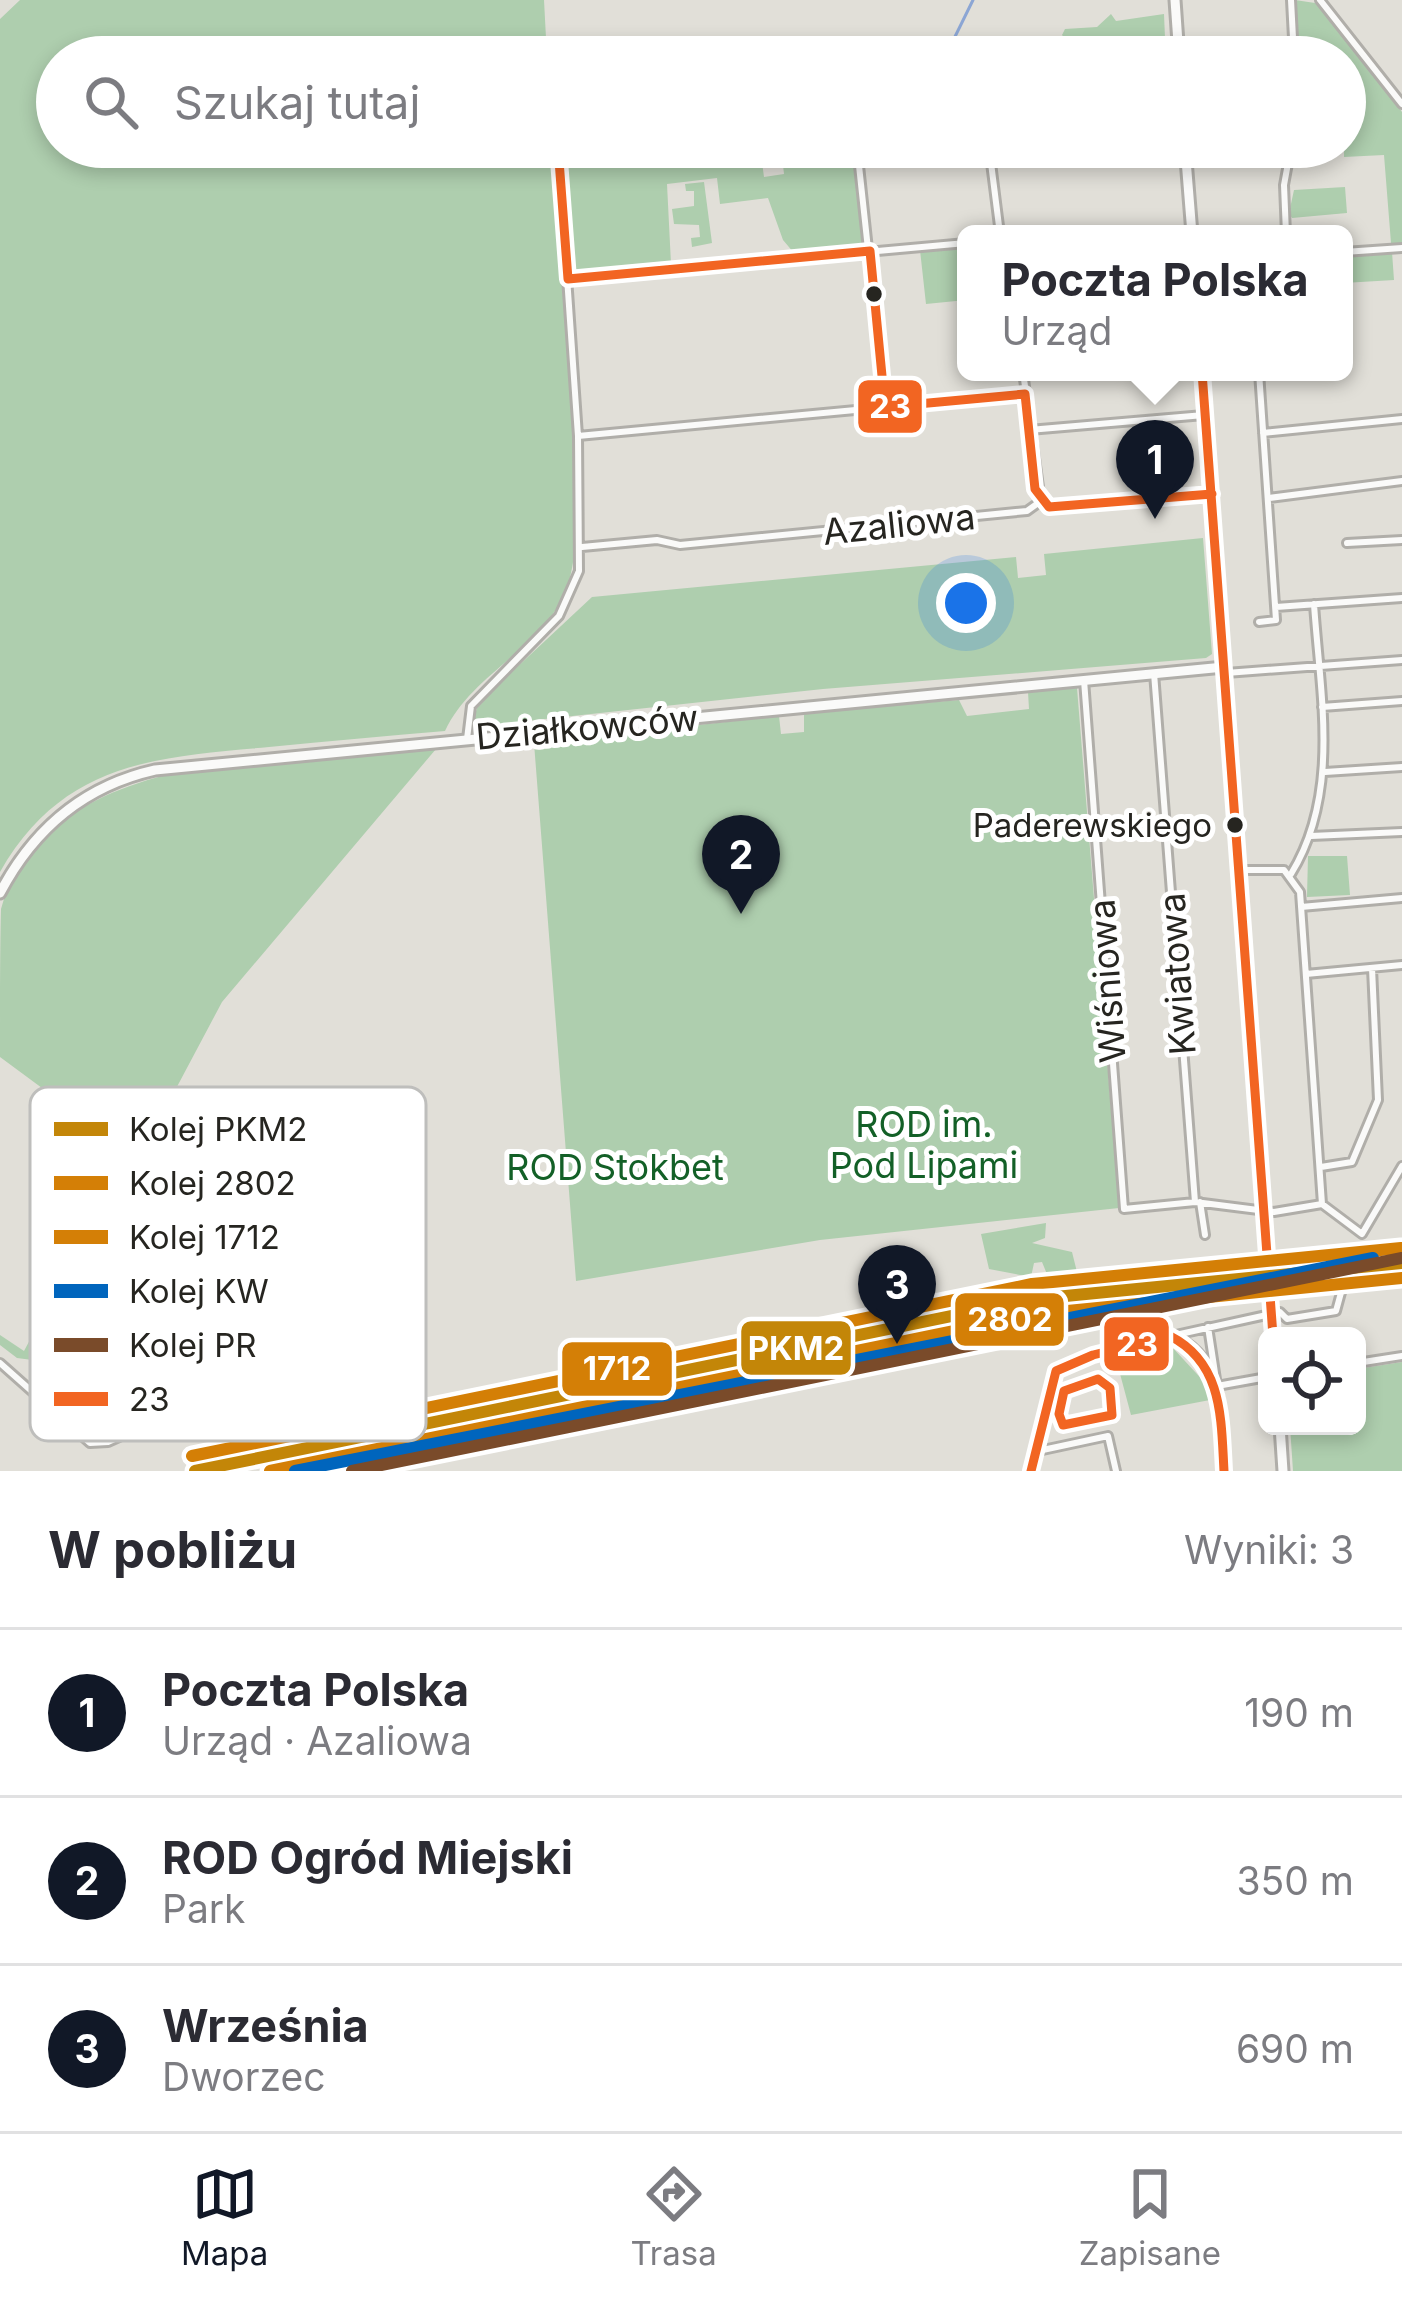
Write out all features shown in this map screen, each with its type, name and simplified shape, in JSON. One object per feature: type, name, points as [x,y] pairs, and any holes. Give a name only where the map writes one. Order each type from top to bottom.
[{"type":"street","points":[[1174,0],[1177,36]]},
{"type":"street","points":[[1291,0],[1293,36]]},
{"type":"street","points":[[1320,0],[1348,36]]},
{"type":"street","points":[[1366,58],[1402,104]]},
{"type":"street","points":[[467,739],[467,717],[478,696],[559,616],[579,571],[578,436],[560,168]]},
{"type":"street","points":[[860,168],[884,407]]},
{"type":"street","points":[[992,168],[999,225]]},
{"type":"street","points":[[1187,168],[1191,225]]},
{"type":"street","points":[[1286,225],[1288,168]]},
{"type":"street","points":[[568,279],[957,244]]},
{"type":"street","points":[[1353,251],[1402,248]]},
{"type":"street","points":[[1023,381],[1041,501]]},
{"type":"street","points":[[1203,381],[1260,1148]]},
{"type":"street","points":[[1259,622],[1276,620],[1260,381]]},
{"type":"street","points":[[578,436],[1024,394]]},
{"type":"street","points":[[1028,430],[1205,415]]},
{"type":"street","points":[[1263,433],[1402,419]]},
{"type":"street","points":[[1268,498],[1402,482]]},
{"type":"street","name":"Azaliowa","points":[[582,547],[844,530],[1027,511],[1041,501],[1054,508],[1212,494]]},
{"type":"street","points":[[1347,543],[1402,540]]},
{"type":"street","points":[[1276,607],[1402,598]]},
{"type":"street","points":[[1314,604],[1325,772],[1311,836],[1291,874],[1301,907],[1322,1204]]},
{"type":"street","points":[[1224,670],[1402,660]]},
{"type":"street","name":"Działkowców","points":[[0,893],[26,851],[59,816],[96,792],[136,775],[467,739],[1224,670]]},
{"type":"street","name":"Kwiatowa","points":[[1154,673],[1197,1202],[1205,1235]]},
{"type":"street","name":"Wiśniowa","points":[[1084,680],[1124,1209],[1197,1202]]},
{"type":"street","points":[[1321,707],[1402,700]]},
{"type":"street","points":[[1325,772],[1402,767]]},
{"type":"street","points":[[1311,836],[1402,832]]},
{"type":"street","points":[[1239,870],[1291,874]]},
{"type":"street","points":[[1301,907],[1402,898]]},
{"type":"street","points":[[1306,974],[1402,965]]},
{"type":"street","points":[[1321,1167],[1352,1162],[1377,1107],[1372,968]]},
{"type":"street","points":[[1197,1202],[1274,1212],[1322,1204],[1362,1234],[1402,1166]]},
{"type":"street","points":[[1030,1471],[1051,1378],[1076,1360],[1280,1312],[1287,1318],[1336,1311],[1342,1289]]},
{"type":"street","points":[[1208,1327],[1224,1471]]},
{"type":"street","points":[[1170,1336],[1186,1344],[1217,1386]]},
{"type":"street","points":[[1366,1362],[1402,1356]]},
{"type":"street","points":[[0,1363],[30,1390]]},
{"type":"street","points":[[1217,1386],[1258,1379]]},
{"type":"street","points":[[1281,1435],[1283,1471]]},
{"type":"street","points":[[1035,1451],[1108,1436],[1115,1471]]},
{"type":"green space","points":[[20,0],[544,0],[546,36],[36,36],[36,168],[555,168],[574,378],[578,508],[574,559],[564,595],[538,632],[471,694],[445,731],[188,755],[115,772],[53,807],[25,835],[0,872],[0,19]]},
{"type":"green space","points":[[1295,0],[1315,3],[1345,36],[1298,36]]},
{"type":"green space","points":[[1111,14],[1116,21],[1164,14],[1165,36],[1062,35],[1065,29],[1097,27]]},
{"type":"green space","points":[[1366,60],[1402,112],[1402,243],[1391,243],[1384,155],[1366,156]]},
{"type":"green space","points":[[566,168],[763,168],[764,177],[784,174],[783,168],[856,168],[865,241],[858,248],[794,253],[783,240],[768,198],[720,204],[717,178],[667,184],[671,264],[708,261],[707,265],[580,277],[573,270]]},
{"type":"green space","points":[[704,182],[712,243],[692,247],[691,238],[700,237],[699,225],[674,224],[672,209],[694,206],[694,191],[686,191],[685,184]]},
{"type":"green space","points":[[1345,187],[1347,213],[1292,218],[1289,213],[1294,190]]},
{"type":"green space","points":[[957,248],[957,301],[926,304],[920,250]]},
{"type":"green space","points":[[1392,252],[1394,280],[1353,282],[1353,255]]},
{"type":"green space","points":[[1203,538],[1212,654],[1206,658],[823,689],[471,727],[477,708],[500,683],[592,597],[1016,557],[1018,578],[1046,575],[1044,554]]},
{"type":"green space","points":[[1077,688],[1119,1208],[820,1240],[576,1281],[534,743],[779,716],[781,734],[804,732],[804,713],[959,700],[967,716],[1029,709],[1028,692]]},
{"type":"green space","points":[[436,749],[222,1002],[177,1087],[41,1087],[0,1057],[1,909],[28,855],[69,816],[122,789],[183,771],[313,754]]},
{"type":"green space","points":[[1308,856],[1347,856],[1350,895],[1307,897]]},
{"type":"green space","points":[[1046,1223],[1045,1238],[1032,1243],[1072,1252],[1077,1272],[1049,1279],[1042,1262],[1034,1263],[1031,1277],[989,1269],[981,1234]]},
{"type":"green space","points":[[0,1335],[24,1351],[30,1340],[30,1360],[17,1358],[0,1345]]},
{"type":"green space","points":[[1172,1347],[1209,1387],[1210,1400],[1131,1415],[1119,1370],[1110,1362]]},
{"type":"green space","points":[[1402,1362],[1402,1471],[1293,1471],[1291,1435],[1366,1435],[1366,1368]]},
{"type":"waterway","points":[[955,36],[973,0]]},
{"type":"railway","points":[[1373,1258],[1402,1252]]},
{"type":"rail line","name":"1712","points":[[426,1408],[1032,1284],[1401,1248]]},
{"type":"rail line","name":"KW","points":[[295,1471],[1373,1258]]},
{"type":"rail line","name":"PR","points":[[352,1471],[1402,1258]]},
{"type":"rail line","name":"PKM2","points":[[426,1424],[1035,1299],[1402,1263]]},
{"type":"rail line","name":"2802","points":[[426,1439],[1037,1314],[1402,1278]]},
{"type":"rail line","name":"1712","points":[[192,1456],[265,1441]]},
{"type":"rail line","name":"PKM2","points":[[195,1471],[342,1441]]},
{"type":"rail line","name":"2802","points":[[270,1471],[417,1441]]},
{"type":"transit line","name":"23","points":[[560,168],[568,279],[870,251],[885,407],[1025,394],[1035,489],[1049,507],[1212,494]]},
{"type":"transit line","name":"23","points":[[1203,381],[1272,1327]]},
{"type":"transit line","name":"23","points":[[1031,1471],[1056,1371],[1093,1355],[1170,1336],[1187,1347],[1210,1377],[1220,1412],[1224,1471]]},
{"type":"transit line","name":"23","points":[[1098,1379],[1110,1388],[1112,1415],[1063,1425],[1059,1414],[1064,1391],[1098,1379]]},
{"type":"place","name":"Poczta Polska","points":[[1155,519]]},
{"type":"place","name":"Paderewskiego","points":[[1235,825]]},
{"type":"place","name":"ROD Ogród Miejski","points":[[741,914]]},
{"type":"place","name":"Września","points":[[897,1344]]},
{"type":"park label","name":"ROD im. Pod Lipami","points":[[924,1144]]},
{"type":"park label","name":"ROD Stokbet","points":[[615,1167]]}]
